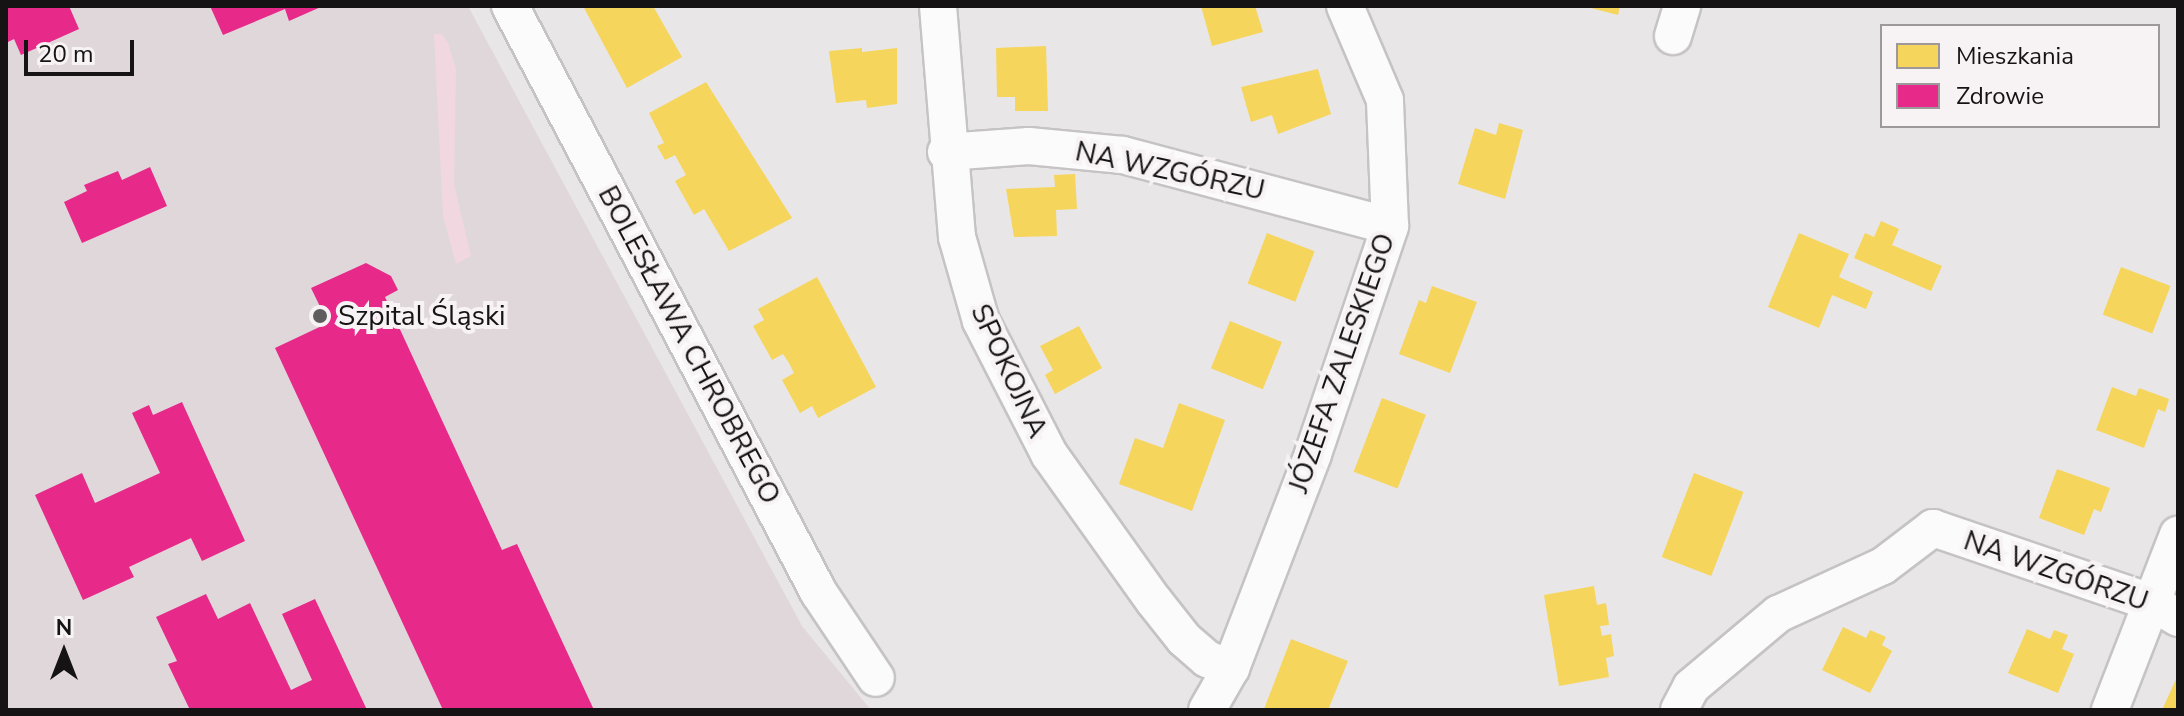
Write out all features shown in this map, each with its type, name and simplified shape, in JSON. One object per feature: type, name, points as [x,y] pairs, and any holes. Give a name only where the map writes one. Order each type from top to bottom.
[{"type":"street","name":"BOLESŁAWA CHROBREGO","points":[[510,6],[819,593],[876,678]]},
{"type":"street","name":"SPOKOJNA","points":[[938,6],[946,152],[957,237],[981,321],[1049,454],[1184,639],[1207,659],[1231,668]]},
{"type":"street","name":"JÓZEFA ZALESKIEGO","points":[[1207,710],[1231,668],[1313,454],[1390,226],[1385,100],[1345,6]]},
{"type":"street","name":"NA WZGÓRZU","points":[[946,152],[1029,146],[1123,155],[1390,226]]},
{"type":"street","name":"NA WZGÓRZU","points":[[1679,710],[1691,687],[1778,614],[1883,566],[1933,528],[2166,610]]},
{"type":"street","points":[[2110,710],[2166,610],[2178,535]]},
{"type":"shaded area","name":"Szpital Śląski","points":[[6,6],[468,6],[802,626],[871,710],[6,710]]},
{"type":"shaded area","points":[[434,34],[442,34],[448,43],[456,69],[454,184],[471,256],[456,264],[443,216]]},
{"type":"building: Mieszkania","points":[[583,6],[653,6],[682,57],[627,88]]},
{"type":"building: Mieszkania","points":[[1201,6],[1255,6],[1263,32],[1212,46]]},
{"type":"building: Mieszkania","points":[[1583,6],[1620,6],[1618,15]]},
{"type":"building: Mieszkania","points":[[1046,46],[1048,111],[1015,111],[1015,97],[997,97],[996,48]]},
{"type":"building: Mieszkania","points":[[862,48],[862,52],[897,48],[897,104],[867,108],[866,100],[836,103],[829,51]]},
{"type":"building: Mieszkania","points":[[1318,69],[1331,114],[1278,134],[1272,115],[1251,122],[1241,87]]},
{"type":"building: Mieszkania","points":[[706,82],[792,218],[729,251],[704,209],[694,215],[675,181],[686,175],[675,155],[665,160],[657,146],[664,143],[649,113]]},
{"type":"building: Mieszkania","points":[[1499,123],[1523,130],[1505,199],[1458,184],[1475,128],[1496,135]]},
{"type":"building: Mieszkania","points":[[1075,174],[1077,209],[1056,210],[1057,236],[1014,237],[1006,189],[1055,187],[1054,175]]},
{"type":"building: Mieszkania","points":[[1881,221],[1899,229],[1892,245],[1942,266],[1931,291],[1854,258],[1865,233],[1874,237]]},
{"type":"building: Mieszkania","points":[[1267,233],[1315,251],[1295,302],[1248,283]]},
{"type":"building: Mieszkania","points":[[1799,233],[1849,254],[1839,277],[1873,292],[1866,309],[1832,295],[1819,328],[1768,307]]},
{"type":"building: Mieszkania","points":[[2121,267],[2170,286],[2152,334],[2103,315]]},
{"type":"building: Mieszkania","points":[[817,277],[876,387],[818,418],[812,406],[800,413],[782,380],[794,373],[789,363],[783,354],[772,360],[753,326],[764,320],[758,309]]},
{"type":"building: Mieszkania","points":[[1432,286],[1477,302],[1450,373],[1399,354],[1419,300],[1426,303]]},
{"type":"building: Mieszkania","points":[[1230,321],[1282,342],[1263,389],[1211,368]]},
{"type":"building: Mieszkania","points":[[1079,326],[1102,368],[1055,394],[1045,375],[1053,370],[1040,346]]},
{"type":"building: Mieszkania","points":[[2112,387],[2136,396],[2139,388],[2169,399],[2165,412],[2158,409],[2144,448],[2096,430]]},
{"type":"building: Mieszkania","points":[[1382,398],[1426,415],[1398,489],[1354,472]]},
{"type":"building: Mieszkania","points":[[1179,403],[1225,420],[1192,511],[1119,484],[1135,438],[1163,448]]},
{"type":"building: Mieszkania","points":[[2057,469],[2110,488],[2101,512],[2094,509],[2084,535],[2039,518]]},
{"type":"building: Mieszkania","points":[[1694,473],[1743,492],[1711,576],[1662,557]]},
{"type":"building: Mieszkania","points":[[1594,586],[1597,605],[1606,603],[1609,625],[1600,626],[1602,636],[1611,634],[1614,656],[1606,658],[1609,677],[1559,686],[1544,595]]},
{"type":"building: Mieszkania","points":[[1843,627],[1866,638],[1870,630],[1886,637],[1882,645],[1892,651],[1870,693],[1822,670]]},
{"type":"building: Mieszkania","points":[[2027,629],[2050,639],[2054,630],[2068,635],[2062,649],[2074,654],[2058,693],[2008,673]]},
{"type":"building: Mieszkania","points":[[1291,639],[1348,661],[1328,710],[1264,709]]},
{"type":"building: Mieszkania","points":[[2178,675],[2178,710],[2162,710]]},
{"type":"building: Zdrowie","points":[[6,6],[69,6],[79,29],[21,55],[14,39],[6,43]]},
{"type":"building: Zdrowie","points":[[210,6],[323,6],[289,21],[285,9],[223,35]]},
{"type":"building: Zdrowie","points":[[150,167],[167,206],[82,243],[64,202],[87,191],[84,185],[118,171],[122,180]]},
{"type":"building: Zdrowie","points":[[366,263],[391,276],[398,290],[385,297],[502,550],[517,544],[594,710],[443,710],[275,348],[328,323],[311,288]]},
{"type":"building: Zdrowie","points":[[182,402],[245,541],[202,561],[191,538],[129,567],[134,577],[83,600],[35,495],[82,473],[95,503],[160,473],[132,413],[149,405],[153,415]]},
{"type":"building: Zdrowie","points":[[206,594],[218,619],[250,603],[291,690],[312,680],[282,614],[315,599],[367,710],[190,710],[168,664],[177,661],[156,617]]},
{"type":"place","name":"Szpital Śląski","points":[[320,316]]}]
